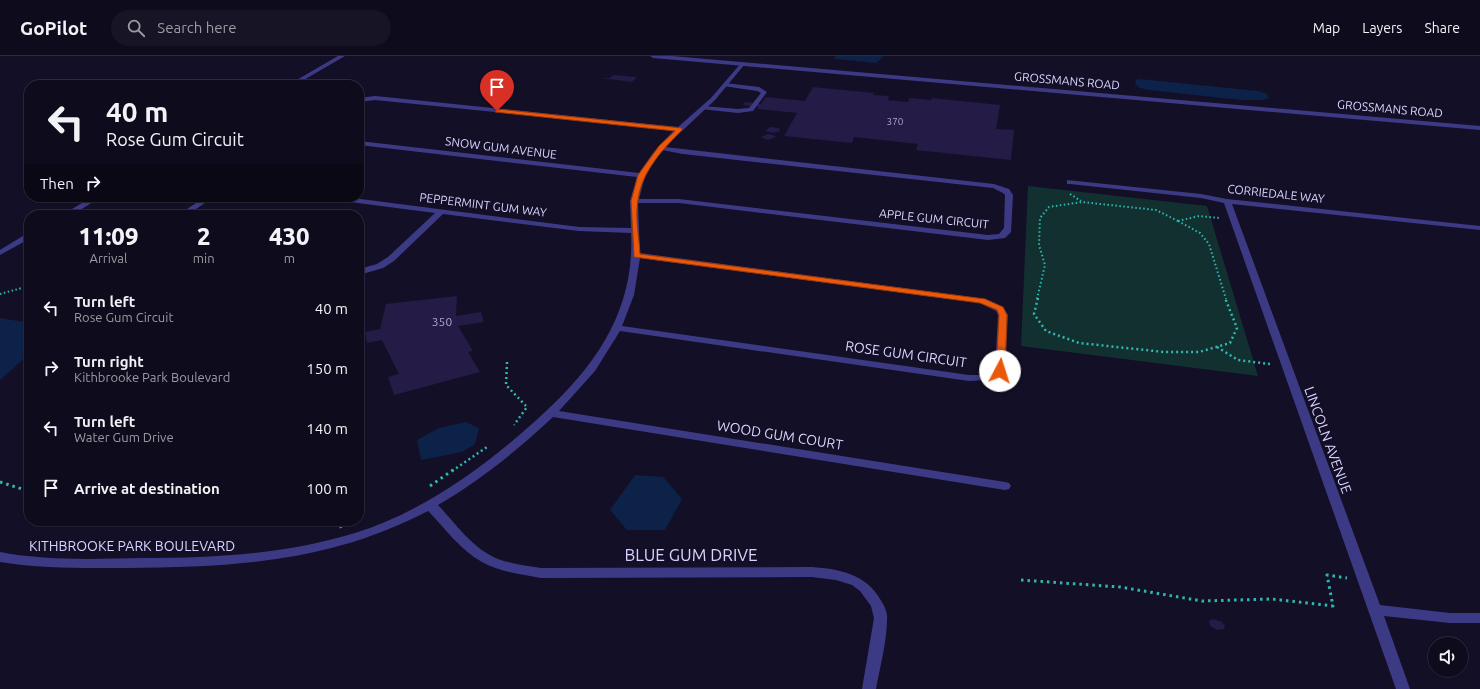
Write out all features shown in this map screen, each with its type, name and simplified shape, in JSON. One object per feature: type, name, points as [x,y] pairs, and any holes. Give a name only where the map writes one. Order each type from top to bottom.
[{"type":"street","points":[[300,80],[342,56]]},
{"type":"street","name":"GROSSMANS ROAD","points":[[653,56],[1480,128]]},
{"type":"street","name":"KITHBROOKE PARK BOULEVARD","points":[[0,557],[54,563],[205,563],[256,559],[315,549],[364,534],[399,520],[430,505],[474,476],[551,413],[602,355],[630,296],[635,273],[636,231],[634,201],[641,175],[661,148],[703,108],[725,85],[742,64]]},
{"type":"street","points":[[703,108],[738,111],[750,110],[764,92],[760,89],[725,85]]},
{"type":"street","points":[[364,99],[375,98],[680,129]]},
{"type":"street","name":"SNOW GUM AVENUE","points":[[364,144],[641,175]]},
{"type":"street","name":"APPLE GUM CIRCUIT","points":[[634,201],[678,201],[985,237],[1002,236],[1007,232],[1008,228],[1009,195],[1006,191],[994,186],[683,152],[661,148]]},
{"type":"street","name":"CORRIEDALE WAY","points":[[1070,182],[1201,196],[1227,202],[1480,228]]},
{"type":"street","points":[[75,210],[88,202]]},
{"type":"street","points":[[190,210],[202,202]]},
{"type":"street","name":"PEPPERMINT GUM WAY","points":[[364,202],[579,229],[636,231]]},
{"type":"street","name":"LINCOLN AVENUE","points":[[1227,202],[1284,365],[1375,610],[1402,689]]},
{"type":"street","points":[[364,271],[380,266],[391,259],[441,212]]},
{"type":"street","points":[[0,253],[24,239]]},
{"type":"street","name":"ROSE GUM CIRCUIT","points":[[616,328],[969,378],[984,378],[1000,371],[1003,315],[1000,309],[982,301],[636,255]]},
{"type":"street","name":"WOOD GUM COURT","points":[[551,413],[1005,486]]},
{"type":"street","name":"BLUE GUM DRIVE","points":[[430,505],[480,554],[496,563],[541,573],[812,572],[835,573],[854,579],[870,591],[879,607],[881,618],[869,689]]},
{"type":"street","points":[[1375,610],[1450,618],[1480,618]]},
{"type":"path","points":[[1082,202],[1156,210],[1178,221],[1200,233],[1209,244],[1222,292],[1237,328],[1230,343],[1199,352],[1164,352],[1079,343],[1046,331],[1034,314],[1045,265],[1039,245],[1040,218],[1049,207],[1082,202]]},
{"type":"path","points":[[1178,221],[1199,216],[1233,219]]},
{"type":"path","points":[[0,294],[24,287]]},
{"type":"path","points":[[1217,347],[1238,360],[1284,365]]},
{"type":"path","points":[[507,362],[506,385],[527,407],[510,431]]},
{"type":"path","points":[[429,487],[491,444]]},
{"type":"path","points":[[0,482],[24,490]]},
{"type":"path","points":[[340,527],[344,526]]},
{"type":"path","points":[[1020,580],[1120,587],[1202,601],[1272,599],[1333,606],[1327,575],[1364,580]]},
{"type":"green space","points":[[1028,186],[1207,206],[1258,376],[1021,346]]},
{"type":"water","points":[[835,56],[883,57],[876,63],[835,59]]},
{"type":"water","points":[[1140,79],[1258,91],[1267,94],[1269,98],[1262,100],[1241,100],[1149,90],[1140,88],[1135,84],[1136,80]]},
{"type":"water","points":[[0,318],[24,322],[24,358],[0,380]]},
{"type":"water","points":[[466,422],[479,428],[475,444],[462,452],[421,460],[417,440],[439,428]]},
{"type":"water","points":[[635,475],[663,477],[682,499],[665,530],[627,530],[610,510]]},
{"type":"building","points":[[613,75],[637,77],[632,82],[601,78],[610,78]]},
{"type":"building","points":[[813,87],[874,93],[873,95],[889,96],[888,100],[908,102],[909,98],[931,100],[932,98],[1000,105],[996,129],[1014,130],[1011,160],[916,150],[918,144],[854,137],[852,143],[784,136],[797,113],[757,109],[759,107],[743,105],[745,102],[761,104],[766,97],[805,101]]},
{"type":"building","points":[[768,128],[779,128],[780,131],[773,133],[766,131]]},
{"type":"building","points":[[768,134],[776,137],[768,140],[761,137]]},
{"type":"building","points":[[457,296],[456,316],[481,312],[484,322],[458,326],[473,351],[468,352],[480,372],[394,395],[388,377],[399,374],[382,340],[367,343],[365,332],[380,329],[386,304]]},
{"type":"building","points":[[1213,619],[1222,622],[1225,626],[1224,629],[1217,630],[1210,626],[1209,621]]},
{"type":"route","points":[[497,111],[680,129],[654,156],[641,175],[634,201],[636,255],[982,301],[1000,309],[1003,315],[1002,364],[1000,371]]}]
